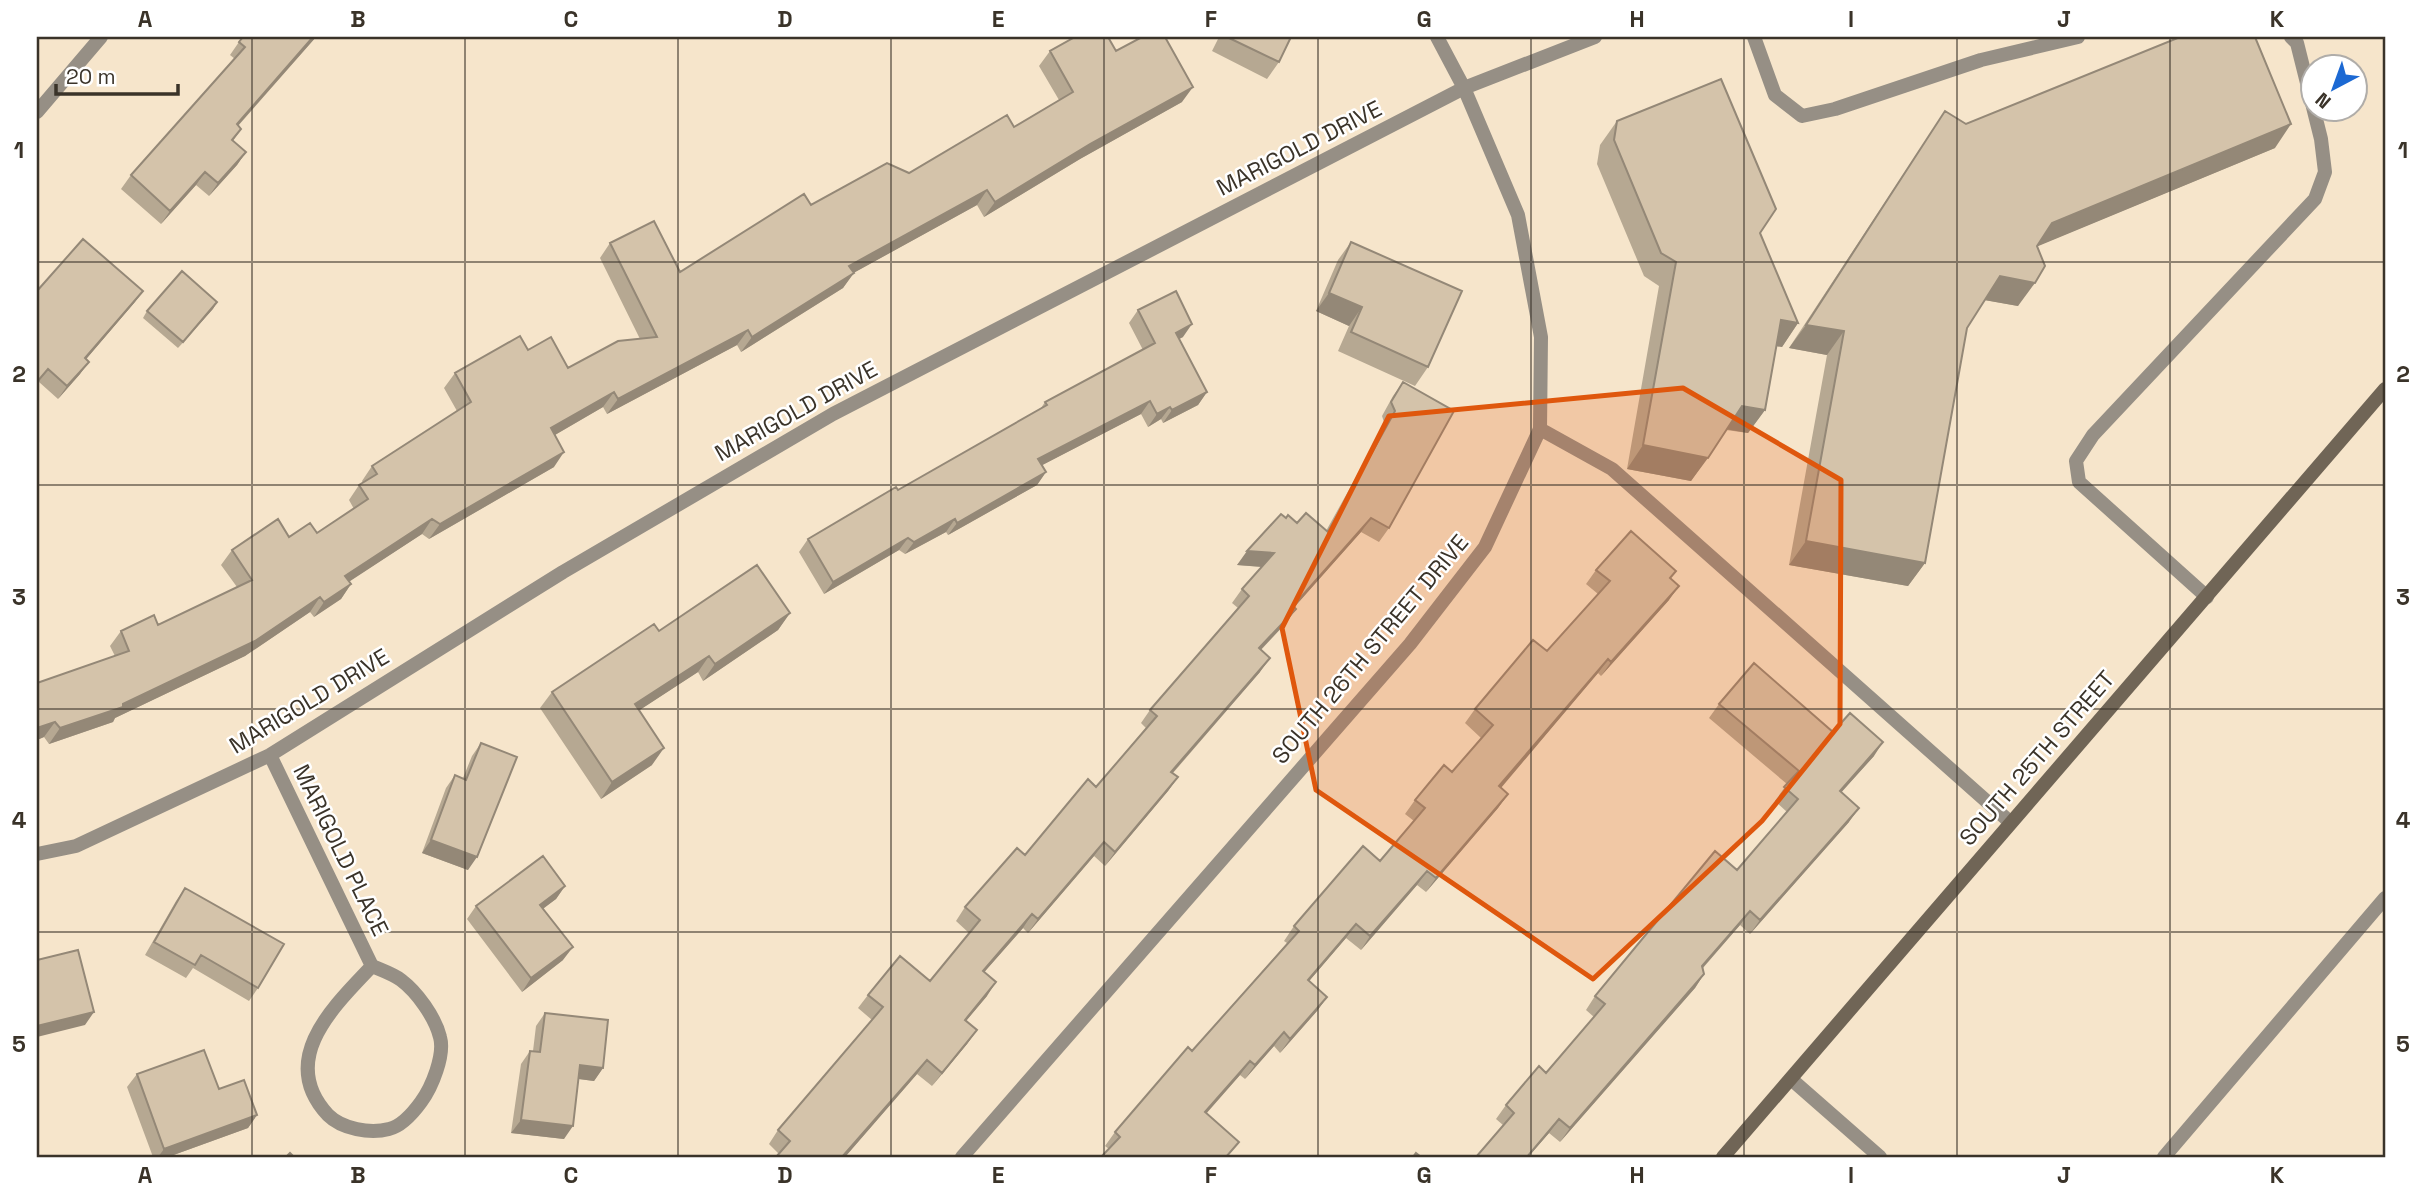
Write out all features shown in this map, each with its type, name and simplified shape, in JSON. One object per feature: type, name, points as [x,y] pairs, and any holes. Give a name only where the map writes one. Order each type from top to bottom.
[{"type":"main road","name":"SOUTH 25TH STREET","points":[[1723,1157],[2385,389]]},
{"type":"street","points":[[37,112],[102,37]]},
{"type":"street","name":"SOUTH 26TH STREET DRIVE","points":[[962,1157],[1410,644],[1485,547],[1540,429],[1541,337],[1518,215],[1464,88],[1437,37]]},
{"type":"street","name":"MARIGOLD DRIVE","points":[[37,854],[76,846],[270,755],[563,572],[833,414],[1464,88],[1595,37]]},
{"type":"street","points":[[1754,37],[1775,95],[1802,116],[1835,109],[1981,60],[2078,37]]},
{"type":"street","points":[[2207,597],[2079,482],[2076,461],[2093,435],[2315,199],[2325,172],[2321,139],[2297,43],[2291,37]]},
{"type":"street","points":[[1540,429],[1612,469],[2010,822]]},
{"type":"street","name":"MARIGOLD PLACE","points":[[270,755],[372,966],[400,979],[417,996],[441,1039],[438,1068],[426,1095],[411,1115],[391,1129],[371,1131],[349,1127],[333,1120],[319,1106],[308,1083],[307,1058],[322,1024],[334,1007],[372,966]]},
{"type":"street","points":[[2164,1157],[2385,898]]},
{"type":"street","points":[[1790,1079],[1880,1157]]},
{"type":"highlighted area","points":[[1683,388],[1841,480],[1840,724],[1762,821],[1593,979],[1316,790],[1282,628],[1389,416]]},
{"type":"building","points":[[243,37],[313,37],[237,124],[241,129],[232,140],[246,152],[218,183],[205,172],[170,211],[131,175],[245,47],[239,42]]},
{"type":"building","points":[[1075,37],[1108,37],[1116,51],[1142,37],[1165,37],[1193,87],[1090,144],[995,202],[987,190],[849,266],[854,273],[752,337],[748,330],[618,399],[614,392],[551,428],[564,452],[440,524],[432,519],[345,576],[351,584],[324,602],[320,597],[255,641],[123,704],[123,707],[60,728],[55,722],[37,728],[37,683],[129,651],[121,631],[154,615],[158,625],[252,580],[232,550],[278,519],[289,537],[310,523],[317,533],[368,499],[359,485],[377,474],[372,466],[471,402],[455,373],[520,336],[528,350],[551,337],[568,368],[618,341],[657,337],[610,243],[654,221],[680,272],[804,194],[811,205],[887,163],[909,173],[1007,115],[1014,127],[1073,92],[1050,51]]},
{"type":"building","points":[[1227,37],[1291,37],[1279,62]]},
{"type":"building","points":[[2180,37],[2255,37],[2291,124],[2052,223],[2037,246],[2045,266],[2035,283],[2000,276],[1967,328],[1925,563],[1806,541],[1844,331],[1806,325],[1945,111],[1966,124]]},
{"type":"building","points":[[1721,79],[1776,209],[1760,233],[1798,323],[1781,320],[1765,410],[1742,406],[1708,458],[1643,445],[1676,262],[1661,253],[1614,140],[1617,121]]},
{"type":"building","points":[[83,239],[143,291],[85,358],[89,362],[67,386],[48,369],[37,382],[37,291]]},
{"type":"building","points":[[1351,242],[1462,291],[1428,367],[1351,332],[1362,307],[1329,293]]},
{"type":"building","points":[[182,271],[217,302],[183,342],[147,311]]},
{"type":"building","points":[[1176,291],[1192,324],[1176,333],[1207,392],[1172,410],[1170,407],[1157,414],[1150,401],[1038,459],[1046,472],[957,523],[955,519],[914,542],[908,538],[833,582],[808,539],[896,487],[898,490],[1047,405],[1045,402],[1155,343],[1138,310]]},
{"type":"building","points":[[1403,382],[1454,411],[1389,528],[1371,518],[1293,606],[1296,609],[1259,648],[1270,658],[1171,772],[1178,777],[1115,852],[1104,842],[1038,919],[1032,914],[983,971],[996,982],[965,1020],[977,1030],[942,1073],[927,1060],[842,1157],[776,1157],[790,1141],[778,1130],[883,1007],[868,995],[900,956],[930,981],[980,920],[965,907],[1017,848],[1025,855],[1088,779],[1096,787],[1157,716],[1150,710],[1249,596],[1242,589],[1274,553],[1247,551],[1281,514],[1286,518],[1288,515],[1297,523],[1306,513],[1328,532],[1395,411],[1391,402]]},
{"type":"building","points":[[1631,531],[1676,571],[1670,578],[1679,586],[1611,662],[1608,659],[1499,786],[1508,794],[1436,878],[1427,871],[1370,936],[1356,924],[1308,980],[1327,997],[1290,1039],[1284,1032],[1255,1065],[1250,1061],[1205,1112],[1239,1142],[1226,1157],[1101,1157],[1120,1137],[1115,1132],[1188,1047],[1192,1051],[1299,931],[1294,926],[1363,846],[1380,861],[1425,808],[1415,800],[1444,765],[1452,772],[1493,725],[1475,709],[1533,640],[1547,651],[1610,581],[1596,570]]},
{"type":"building","points":[[757,565],[790,613],[715,664],[709,656],[635,704],[664,748],[612,782],[552,692],[654,624],[659,631]]},
{"type":"building","points":[[1754,663],[1833,732],[1850,713],[1883,742],[1840,791],[1859,808],[1760,920],[1750,911],[1702,966],[1704,974],[1570,1128],[1559,1119],[1527,1157],[1476,1157],[1514,1113],[1506,1105],[1539,1066],[1546,1073],[1605,1004],[1595,996],[1715,851],[1737,870],[1798,799],[1784,787],[1799,771],[1719,704]]},
{"type":"building","points":[[481,743],[517,757],[477,857],[431,840],[455,775],[466,780]]},
{"type":"building","points":[[543,856],[565,886],[540,905],[573,947],[531,978],[476,906]]},
{"type":"building","points":[[185,888],[284,944],[258,988],[201,955],[195,965],[154,942]]},
{"type":"building","points":[[78,950],[94,1012],[37,1026],[37,960]]},
{"type":"building","points":[[545,1013],[608,1020],[603,1068],[580,1065],[573,1126],[521,1120],[530,1051],[540,1052]]},
{"type":"building","points":[[204,1050],[219,1089],[244,1080],[257,1115],[164,1149],[137,1074]]}]
